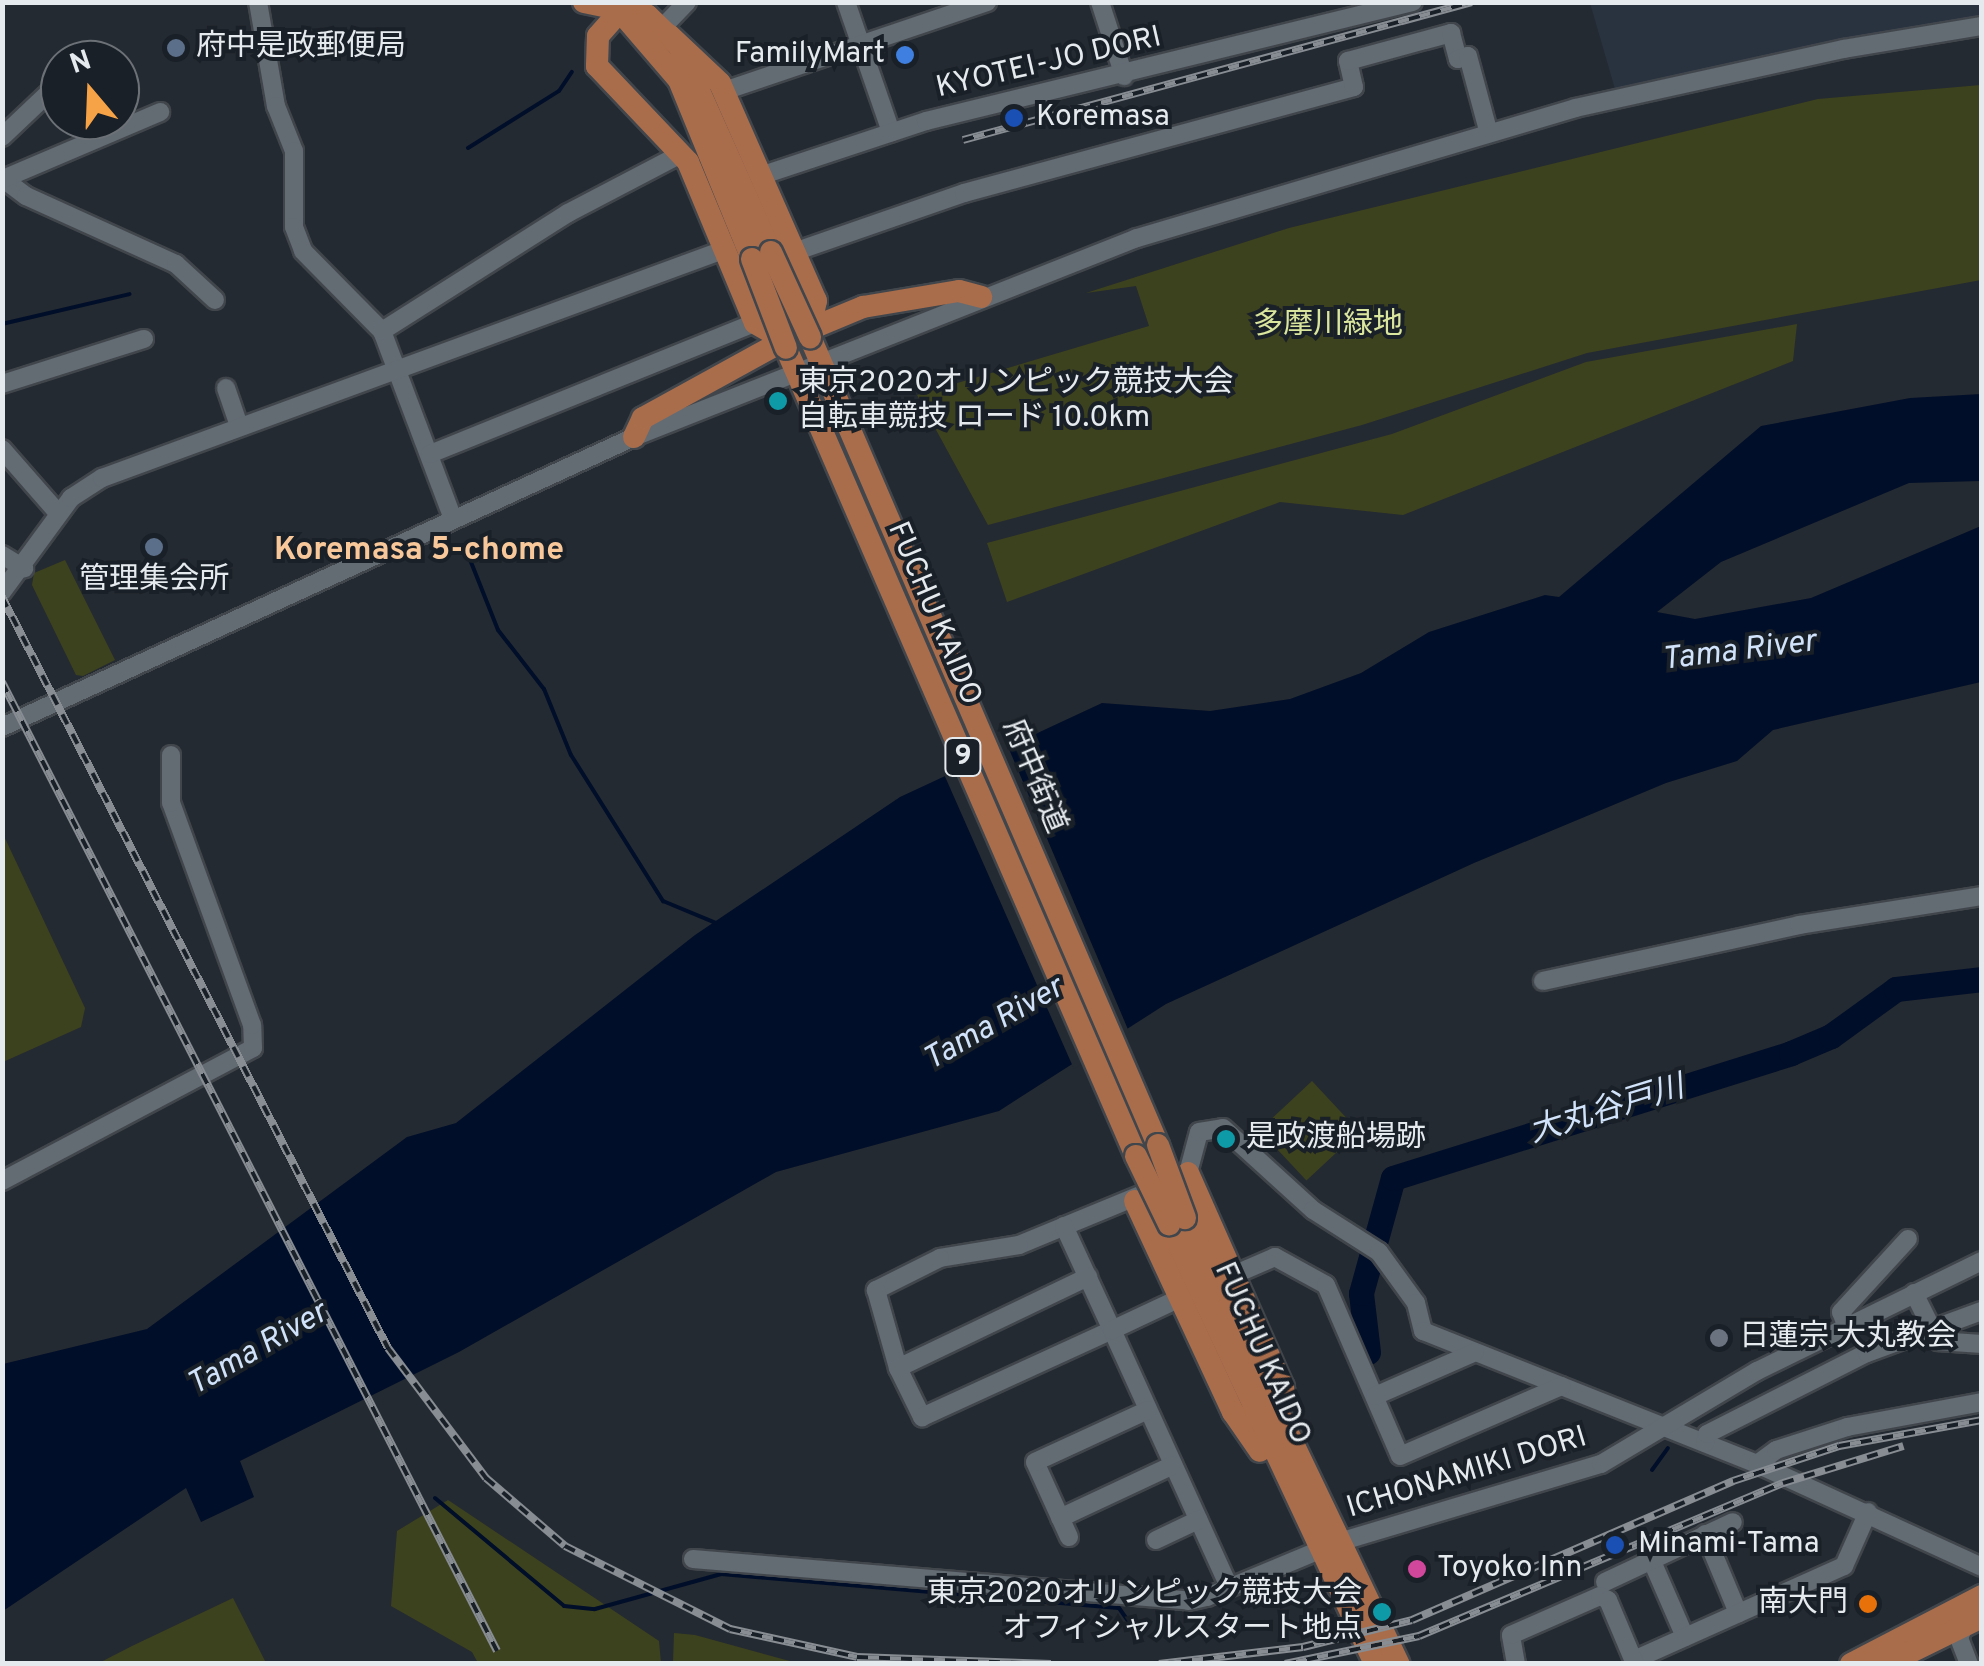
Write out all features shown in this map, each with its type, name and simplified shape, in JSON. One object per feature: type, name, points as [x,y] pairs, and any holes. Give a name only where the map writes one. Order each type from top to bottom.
[{"type":"main road","points":[[584,2],[624,6],[647,15],[706,64],[724,91],[760,176],[772,254],[816,301],[842,316]]},
{"type":"main road","points":[[624,6],[595,44],[597,66],[681,154],[726,249],[784,335]]},
{"type":"main road","name":"FUCHU KAIDO","points":[[624,6],[679,80],[772,254],[784,335],[801,382],[1120,1123],[1147,1151],[1293,1499],[1329,1545],[1399,1664]]},
{"type":"main road","name":"9","points":[[666,32],[694,71],[772,254]]},
{"type":"main road","points":[[634,437],[643,418],[784,335],[842,316],[959,292],[980,297]]},
{"type":"main road","points":[[784,335],[816,301]]},
{"type":"main road","name":"府中街道","points":[[784,335],[826,372],[1144,1112],[1147,1151]]},
{"type":"main road","points":[[1188,1173],[1283,1387],[1284,1396],[1271,1408]]},
{"type":"main road","points":[[1135,1201],[1233,1412],[1293,1499]]},
{"type":"main road","name":"9","points":[[1177,1221],[1271,1408],[1329,1545]]},
{"type":"main road","name":"FUCHU KAIDO","points":[[1329,1545],[1375,1664]]},
{"type":"main road","points":[[1851,1664],[1982,1596]]},
{"type":"main road","points":[[1886,1664],[1974,1620]]},
{"type":"street","points":[[258,2],[276,106],[294,151],[294,226],[303,251],[382,331],[401,366],[452,516]]},
{"type":"street","points":[[666,32],[687,2]]},
{"type":"street","points":[[846,2],[891,132]]},
{"type":"street","points":[[724,91],[988,2]]},
{"type":"street","points":[[1100,2],[1124,76]]},
{"type":"street","name":"KYOTEI-JO DORI","points":[[760,176],[891,132],[1413,2]]},
{"type":"street","points":[[2,727],[452,516],[634,437],[801,382],[980,297],[1154,232],[1488,130],[1844,48],[1982,26]]},
{"type":"street","points":[[772,254],[964,193],[1354,87],[1348,61],[1451,34],[1458,58],[1468,56],[1488,130]]},
{"type":"street","points":[[2,137],[40,101]]},
{"type":"street","points":[[3,179],[160,112]]},
{"type":"street","points":[[382,331],[568,212],[681,154]]},
{"type":"street","points":[[3,179],[176,264],[216,300]]},
{"type":"street","points":[[2,592],[24,568],[58,513],[102,478],[726,249]]},
{"type":"street","points":[[430,454],[784,335]]},
{"type":"street","points":[[2,384],[144,339]]},
{"type":"street","points":[[226,388],[240,425]]},
{"type":"street","points":[[2,449],[58,513]]},
{"type":"street","points":[[2,554],[24,568]]},
{"type":"street","points":[[2,1180],[252,1048],[252,1024],[170,803],[171,755]]},
{"type":"street","points":[[1543,981],[1799,925],[1982,896]]},
{"type":"street","points":[[1180,1298],[922,1417],[898,1368],[876,1290],[940,1258],[1019,1245],[1135,1201],[1188,1173],[1195,1136],[1204,1128],[1223,1128],[1314,1210],[1374,1249],[1416,1303],[1424,1331],[1757,1464],[1982,1567]]},
{"type":"street","points":[[1064,1226],[1230,1587]]},
{"type":"street","points":[[1848,1326],[1841,1312],[1908,1239]]},
{"type":"street","points":[[1231,1276],[1275,1257],[1326,1285],[1400,1456],[1562,1386]]},
{"type":"street","name":"ICHONAMIKI DORI","points":[[693,1559],[1188,1601],[1329,1545],[1582,1472],[1848,1326],[1982,1261]]},
{"type":"street","points":[[898,1368],[1088,1277]]},
{"type":"street","points":[[1914,1293],[1942,1344],[1982,1344]]},
{"type":"street","points":[[1705,1443],[1707,1434],[1928,1323],[1982,1311]]},
{"type":"street","points":[[1375,1396],[1476,1352]]},
{"type":"street","points":[[1757,1464],[1776,1450],[1847,1427],[1982,1402]]},
{"type":"street","points":[[1070,1536],[1035,1462],[1148,1410]]},
{"type":"street","points":[[1060,1518],[1173,1465]]},
{"type":"street","points":[[1516,1664],[1508,1644],[1511,1635],[1600,1596],[1635,1662],[1844,1566],[1868,1512]]},
{"type":"street","points":[[1156,1540],[1198,1520]]},
{"type":"street","points":[[1605,1582],[1733,1522]]},
{"type":"street","points":[[1705,1534],[1738,1613]]},
{"type":"street","points":[[1651,1559],[1685,1637]]},
{"type":"street","points":[[1969,1664],[1959,1638],[1974,1620]]},
{"type":"shaded area","points":[[1981,2],[1982,19],[1897,30],[1615,89],[1590,3]]},
{"type":"green space","name":"多摩川緑地","points":[[1981,85],[1981,280],[1587,353],[1362,425],[988,525],[917,395],[1149,326],[1136,286],[1086,293],[1289,228],[1818,99]]},
{"type":"green space","points":[[1797,324],[1793,361],[1403,515],[1280,502],[1007,602],[987,543],[1392,434],[1586,362]]},
{"type":"green space","points":[[65,560],[115,660],[83,676],[76,675],[32,585],[34,573]]},
{"type":"green space","points":[[2,832],[85,1008],[81,1027],[3,1062]]},
{"type":"green space","points":[[1312,1081],[1359,1131],[1306,1181],[1259,1130]]},
{"type":"green space","points":[[448,1500],[659,1641],[661,1663],[478,1663],[472,1652],[391,1606],[397,1531]]},
{"type":"green space","points":[[233,1598],[266,1663],[99,1663],[132,1646]]},
{"type":"green space","points":[[674,1633],[695,1635],[797,1663],[673,1663]]},
{"type":"water","name":"Tama River","points":[[1981,394],[1981,481],[1909,483],[1721,562],[1657,612],[1695,619],[1811,598],[1981,526],[1981,682],[1773,730],[1737,761],[1666,783],[1474,863],[1166,1004],[999,1111],[776,1172],[459,1352],[240,1461],[254,1497],[201,1522],[186,1488],[3,1611],[3,1364],[147,1329],[407,1137],[456,1123],[695,935],[900,797],[1102,703],[1210,711],[1290,699],[1361,673],[1429,632],[1545,595],[1559,597],[1761,426],[1910,398]]},
{"type":"pier","points":[[1006,742],[1129,1033],[1102,1045],[978,754]]},
{"type":"pier","points":[[973,757],[1099,1053],[1074,1069],[943,772]]},
{"type":"waterway","points":[[468,148],[559,91],[572,72]]},
{"type":"waterway","points":[[2,324],[130,294]]},
{"type":"waterway","points":[[465,547],[498,630],[544,689],[571,755],[663,901],[716,923]]},
{"type":"waterway","name":"大丸谷戸川","points":[[1368,1352],[1361,1293],[1393,1178],[1791,1053],[1831,1036],[1896,989],[1982,979]]},
{"type":"waterway","points":[[1652,1470],[1668,1448]]},
{"type":"waterway","points":[[435,1498],[564,1606],[595,1609],[721,1574],[1119,1608],[1139,1637]]},
{"type":"railway","points":[[963,140],[1472,2]]},
{"type":"railway","points":[[2,597],[388,1348],[486,1478],[565,1546],[730,1629],[857,1657],[1051,1664]]},
{"type":"railway","points":[[2,682],[497,1651]]},
{"type":"railway","points":[[1159,1664],[1303,1647],[1412,1620],[1733,1481],[1839,1446],[1982,1420]]},
{"type":"railway","points":[[1285,1664],[1419,1636],[1783,1483],[1903,1446]]},
{"type":"place","name":"府中是政郵便局","points":[[176,48]]},
{"type":"place","name":"FamilyMart","points":[[905,55]]},
{"type":"place","name":"Koremasa","points":[[1014,118]]},
{"type":"place","name":"東京2020オリンピック競技大会 自転車競技 ロード 10.0km","points":[[778,401]]},
{"type":"place","name":"管理集会所","points":[[154,547]]},
{"type":"place","name":"是政渡船場跡","points":[[1226,1139]]},
{"type":"place","name":"日蓮宗 大丸教会","points":[[1719,1338]]},
{"type":"place","name":"Minami-Tama","points":[[1615,1545]]},
{"type":"place","name":"Toyoko Inn","points":[[1417,1569]]},
{"type":"place","name":"南大門","points":[[1868,1604]]},
{"type":"place","name":"東京2020オリンピック競技大会 オフィシャルスタート地点","points":[[1382,1612]]},
{"type":"district","name":"Koremasa 5-chome","points":[[419,551]]}]
